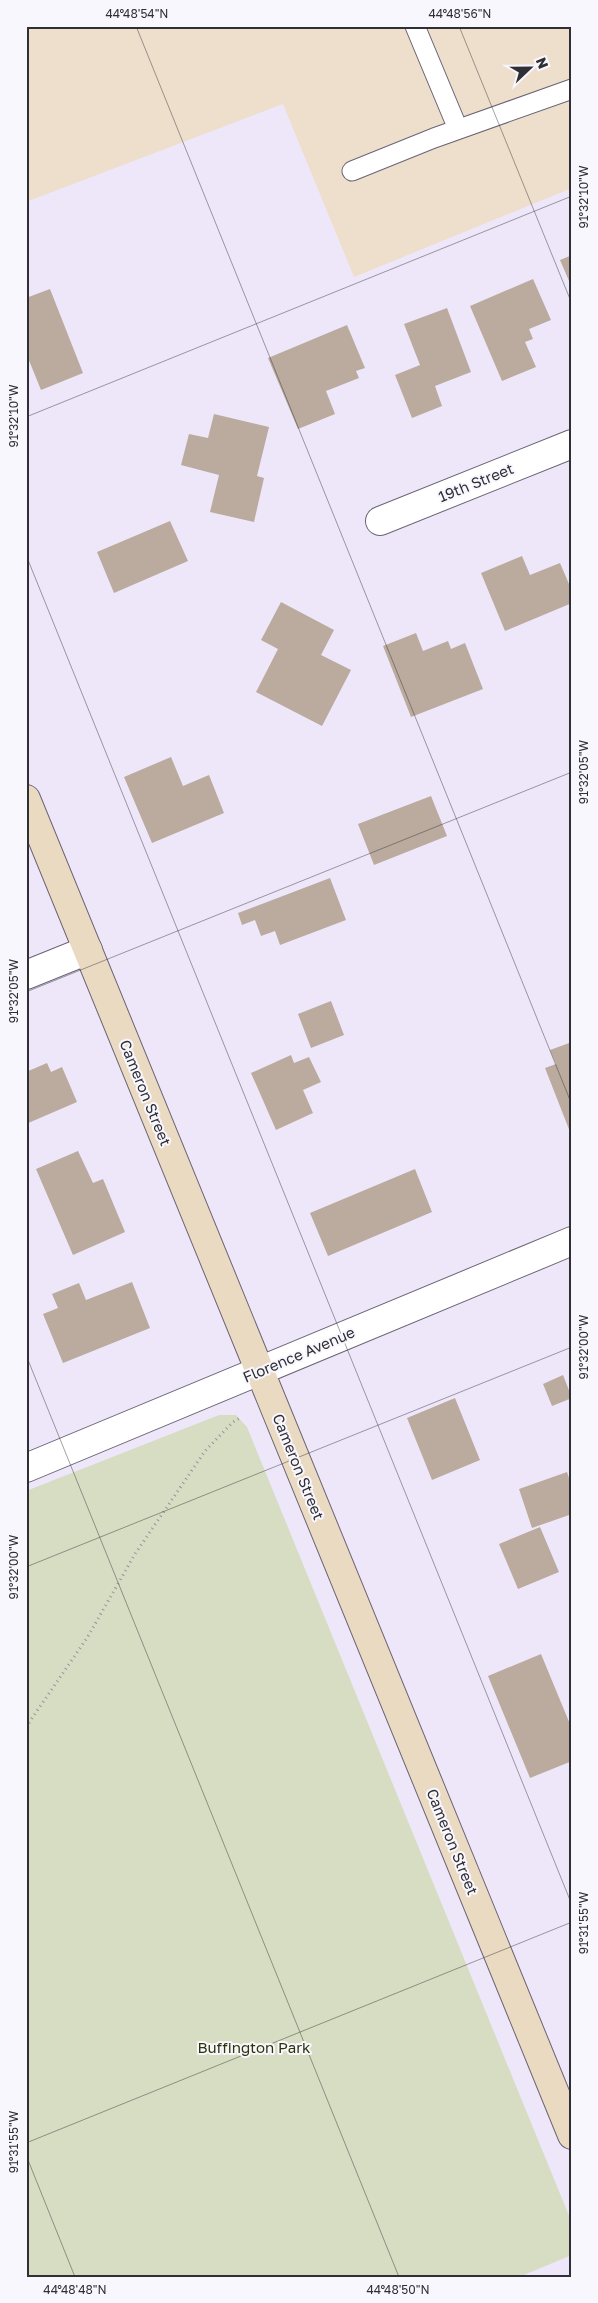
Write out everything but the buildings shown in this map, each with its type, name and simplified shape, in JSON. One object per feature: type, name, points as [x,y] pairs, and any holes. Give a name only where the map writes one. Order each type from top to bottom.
[{"type":"main road","name":"Cameron Street","points":[[26,799],[572,2135]]},
{"type":"street","name":"19th Street","points":[[380,521],[572,444]]},
{"type":"street","points":[[26,975],[88,950]]},
{"type":"street","name":"Florence Avenue","points":[[26,1468],[572,1241]]},
{"type":"lane","points":[[415,26],[458,129]]},
{"type":"lane","points":[[352,171],[458,129],[572,89]]},
{"type":"path","points":[[26,1728],[87,1638],[136,1554],[205,1451],[233,1422],[240,1418]]},
{"type":"shaded area","points":[[26,26],[572,26],[572,188],[354,277],[283,104],[26,202]]},
{"type":"green space","name":"Buffington Park","points":[[219,1415],[236,1415],[247,1427],[572,2223],[572,2255],[519,2277],[26,2277],[26,1491]]}]
